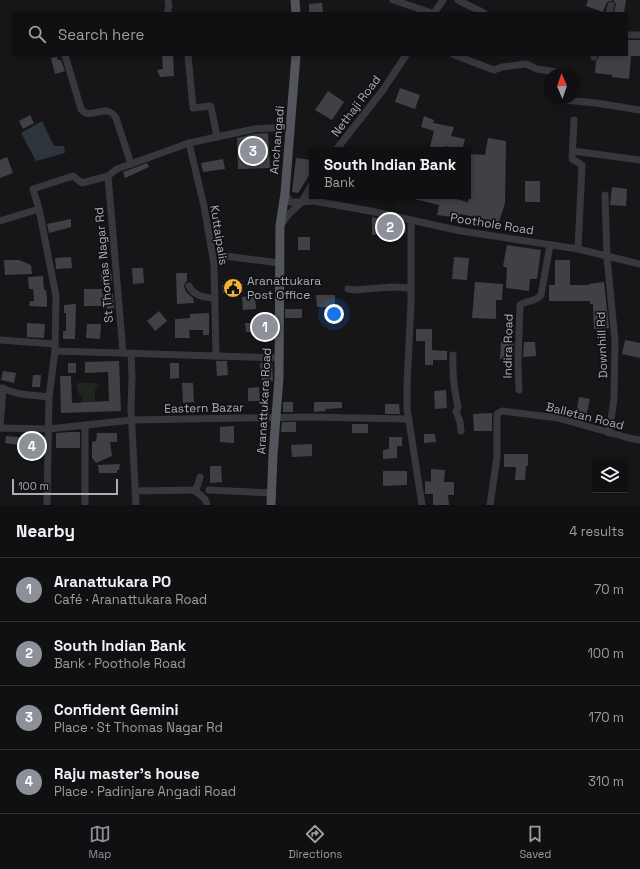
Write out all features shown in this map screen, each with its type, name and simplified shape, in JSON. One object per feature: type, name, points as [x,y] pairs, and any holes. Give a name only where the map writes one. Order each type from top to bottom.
[{"type":"main road","points":[[296,0],[296,12]]},
{"type":"main road","name":"Anchangadi","points":[[280,226],[285,193],[289,127],[296,56]]},
{"type":"main road","name":"Aranattukara Road","points":[[271,505],[277,417],[279,358],[280,226]]},
{"type":"street","points":[[167,12],[169,6],[168,0]]},
{"type":"street","points":[[393,0],[430,12]]},
{"type":"street","points":[[434,12],[443,0]]},
{"type":"street","points":[[458,0],[482,12]]},
{"type":"street","points":[[609,12],[611,5]]},
{"type":"street","points":[[628,35],[640,35]]},
{"type":"street","points":[[65,56],[81,110],[87,114],[109,111],[113,113],[131,164]]},
{"type":"street","points":[[188,56],[193,108],[211,107],[217,137]]},
{"type":"street","name":"Nethaji Road","points":[[338,147],[383,90],[405,56]]},
{"type":"street","points":[[457,56],[494,70],[502,67],[526,64],[537,69],[544,70]]},
{"type":"street","points":[[580,102],[640,110]]},
{"type":"street","points":[[574,120],[572,159],[582,165],[578,249]]},
{"type":"street","points":[[47,505],[49,397],[55,348],[56,296],[39,209],[33,189],[73,176],[82,183],[108,176],[117,169],[189,143],[254,129],[289,127]]},
{"type":"street","name":"Kuttaipalis","points":[[189,143],[204,206],[214,264],[216,356]]},
{"type":"street","points":[[573,151],[640,160]]},
{"type":"street","name":"St Thomas Nagar Rd","points":[[108,176],[123,352]]},
{"type":"street","points":[[280,226],[289,214],[302,202],[309,189]]},
{"type":"street","points":[[285,193],[290,202],[302,202]]},
{"type":"street","name":"Downhill Rd","points":[[606,195],[607,257],[614,341],[615,379],[609,433]]},
{"type":"street","name":"Poothole Road","points":[[302,202],[314,201],[326,203],[461,231],[578,249],[640,264]]},
{"type":"street","points":[[0,221],[39,209]]},
{"type":"street","points":[[411,220],[411,288],[407,372],[409,419],[422,505]]},
{"type":"street","name":"Indira Road","points":[[519,390],[518,362],[520,305],[527,301],[537,299],[541,295],[550,245]]},
{"type":"street","points":[[225,256],[280,263]]},
{"type":"street","points":[[189,286],[203,298],[215,298]]},
{"type":"street","points":[[348,289],[355,290],[392,287],[411,288]]},
{"type":"street","points":[[0,340],[55,348],[132,353],[279,358]]},
{"type":"street","points":[[132,353],[132,420],[136,505]]},
{"type":"street","points":[[453,355],[453,387],[458,407],[456,411],[460,422],[461,431]]},
{"type":"street","points":[[0,428],[1,388],[20,394],[49,397]]},
{"type":"street","name":"Balletan Road","points":[[490,505],[497,457],[497,414],[502,411],[558,418],[609,433],[640,440]]},
{"type":"street","name":"Eastern Bazar","points":[[0,428],[49,429],[132,420],[277,417],[409,419]]},
{"type":"street","points":[[85,425],[85,505]]},
{"type":"street","points":[[194,490],[196,490],[200,477]]},
{"type":"street","points":[[135,491],[194,490],[205,499],[207,505]]},
{"type":"street","points":[[209,490],[272,493]]},
{"type":"shaded area","points":[[42,121],[54,146],[64,146],[65,153],[36,161],[21,133]]},
{"type":"shaded area","points":[[95,383],[98,386],[95,390],[95,399],[90,410],[78,408],[83,397],[79,394],[76,384]]},
{"type":"building","points":[[588,0],[613,0],[607,2],[603,12],[586,6]]},
{"type":"building","points":[[613,0],[626,0],[624,12],[614,12],[616,4]]},
{"type":"building","points":[[322,3],[323,12],[309,12],[309,4]]},
{"type":"building","points":[[628,40],[640,40],[640,56],[631,56],[629,79],[595,73],[596,61],[599,56],[628,56]]},
{"type":"building","points":[[162,56],[173,56],[174,76],[160,77],[157,70],[163,69]]},
{"type":"building","points":[[57,57],[58,60],[61,60],[65,71],[55,74],[51,58]]},
{"type":"building","points":[[400,88],[420,95],[415,109],[395,102]]},
{"type":"building","points":[[328,91],[344,102],[332,120],[315,110]]},
{"type":"building","points":[[30,115],[34,123],[23,129],[19,121]]},
{"type":"building","points":[[424,116],[434,120],[433,123],[454,127],[451,136],[465,139],[463,147],[430,147],[434,131],[421,127]]},
{"type":"building","points":[[268,133],[270,168],[238,169],[237,138],[253,134]]},
{"type":"building","points":[[488,138],[506,141],[505,203],[499,222],[460,214],[460,216],[453,214],[453,217],[437,215],[439,205],[414,199],[456,199],[468,202],[468,199],[471,199],[471,154],[485,155]]},
{"type":"building","points":[[7,157],[13,173],[0,178],[0,160]]},
{"type":"building","points":[[296,158],[309,160],[309,176],[298,193],[292,192]]},
{"type":"building","points":[[223,159],[225,169],[203,172],[201,163]]},
{"type":"building","points":[[147,163],[149,167],[125,178],[123,172]]},
{"type":"building","points":[[525,181],[540,181],[540,202],[525,202]]},
{"type":"building","points":[[612,187],[627,189],[626,206],[610,205]]},
{"type":"building","points":[[372,217],[406,224],[406,233],[372,235]]},
{"type":"building","points":[[71,219],[71,227],[49,233],[47,224]]},
{"type":"building","points":[[298,237],[310,237],[310,250],[298,250]]},
{"type":"building","points":[[507,245],[541,250],[537,279],[530,279],[529,291],[506,288],[507,268],[503,266]]},
{"type":"building","points":[[71,257],[72,268],[56,269],[55,258]]},
{"type":"building","points":[[454,257],[469,258],[467,280],[452,279]]},
{"type":"building","points":[[4,260],[19,260],[31,265],[32,274],[5,275]]},
{"type":"building","points":[[555,260],[570,260],[570,285],[589,285],[604,282],[609,328],[594,329],[593,304],[590,304],[590,301],[549,301],[549,285],[555,285]]},
{"type":"building","points":[[132,268],[143,268],[144,283],[133,284]]},
{"type":"building","points":[[111,270],[112,281],[101,281],[101,271]]},
{"type":"building","points":[[176,273],[187,273],[187,281],[184,287],[187,293],[193,298],[194,303],[177,304]]},
{"type":"building","points":[[43,276],[47,307],[29,306],[30,301],[34,301],[33,289],[29,289],[28,277]]},
{"type":"building","points":[[475,282],[503,284],[502,300],[496,300],[496,319],[472,318]]},
{"type":"building","name":"Aranattukara Post Office","points":[[243,284],[243,292],[223,293],[222,285]]},
{"type":"building","points":[[84,289],[102,289],[102,294],[113,294],[114,308],[107,309],[107,306],[84,306]]},
{"type":"building","points":[[316,295],[335,295],[335,307],[317,307]]},
{"type":"building","points":[[255,296],[256,309],[243,310],[242,297]]},
{"type":"building","points":[[76,304],[75,339],[63,339],[63,331],[66,331],[66,313],[64,313],[64,305]]},
{"type":"building","points":[[285,309],[302,309],[302,318],[285,318]]},
{"type":"building","points":[[159,311],[167,321],[155,331],[147,321]]},
{"type":"building","points":[[209,313],[209,335],[203,335],[203,330],[189,330],[190,338],[175,338],[175,319],[190,318],[190,314]]},
{"type":"building","points":[[27,323],[45,324],[44,338],[27,337]]},
{"type":"building","points":[[245,323],[271,323],[271,332],[246,332]]},
{"type":"building","points":[[87,324],[101,324],[100,339],[86,338]]},
{"type":"building","points":[[416,329],[432,329],[432,350],[447,351],[447,360],[433,360],[433,365],[425,365],[425,341],[416,341]]},
{"type":"building","points":[[625,340],[640,343],[640,358],[622,354]]},
{"type":"building","points":[[501,342],[514,343],[513,360],[500,359]]},
{"type":"building","points":[[524,342],[535,342],[536,356],[523,357]]},
{"type":"building","points":[[119,361],[121,411],[61,413],[60,376],[71,376],[72,403],[109,401],[108,372],[85,373],[85,362]]},
{"type":"building","points":[[216,361],[227,361],[228,375],[217,376]]},
{"type":"building","points":[[68,363],[76,363],[76,373],[68,373]]},
{"type":"building","points":[[170,363],[179,363],[179,378],[170,379]]},
{"type":"building","points":[[260,363],[272,363],[273,381],[262,382]]},
{"type":"building","points":[[3,371],[16,373],[14,383],[1,380]]},
{"type":"building","points":[[33,375],[41,375],[40,387],[32,387]]},
{"type":"building","points":[[182,383],[193,383],[194,402],[183,403]]},
{"type":"building","points":[[259,387],[260,401],[248,401],[248,388]]},
{"type":"building","points":[[446,390],[447,408],[435,409],[434,391]]},
{"type":"building","points":[[579,397],[590,399],[586,417],[576,415]]},
{"type":"building","points":[[283,402],[293,402],[293,412],[283,412]]},
{"type":"building","points":[[314,402],[342,402],[342,408],[325,409],[326,411],[314,412]]},
{"type":"building","points":[[385,404],[399,404],[400,414],[385,414]]},
{"type":"building","points":[[492,413],[492,431],[474,431],[473,414]]},
{"type":"building","points":[[282,422],[296,422],[296,432],[281,432]]},
{"type":"building","points":[[352,424],[368,424],[368,433],[352,433]]},
{"type":"building","points":[[234,426],[234,443],[220,442],[220,427]]},
{"type":"building","points":[[80,432],[80,448],[56,448],[56,433]]},
{"type":"building","points":[[97,433],[117,433],[117,442],[110,442],[112,456],[96,463],[92,458],[92,442],[96,441]]},
{"type":"building","points":[[424,434],[435,434],[436,442],[424,443]]},
{"type":"building","points":[[6,436],[40,439],[37,454],[24,454],[26,446],[5,443]]},
{"type":"building","points":[[389,437],[402,437],[402,446],[397,446],[397,458],[383,459],[383,450],[389,449]]},
{"type":"building","points":[[312,444],[312,456],[292,457],[291,445]]},
{"type":"building","points":[[504,454],[528,454],[528,466],[526,466],[525,480],[515,480],[516,467],[504,467]]},
{"type":"building","points":[[120,464],[117,473],[99,473],[98,465]]},
{"type":"building","points":[[210,466],[221,466],[222,482],[210,483]]},
{"type":"building","points":[[431,469],[445,470],[444,482],[454,482],[454,495],[448,495],[449,505],[433,505],[433,494],[425,494],[425,481],[431,482]]},
{"type":"building","points":[[383,471],[407,471],[407,485],[383,486]]},
{"type":"place","name":"Confident Gemini","points":[[253,151]]},
{"type":"place","name":"South Indian Bank","points":[[390,227]]},
{"type":"place","name":"Aranattukara Post Office","points":[[233,288]]},
{"type":"place","name":"Aranattukara PO","points":[[265,327]]},
{"type":"place","name":"Raju master's house","points":[[32,446]]}]
